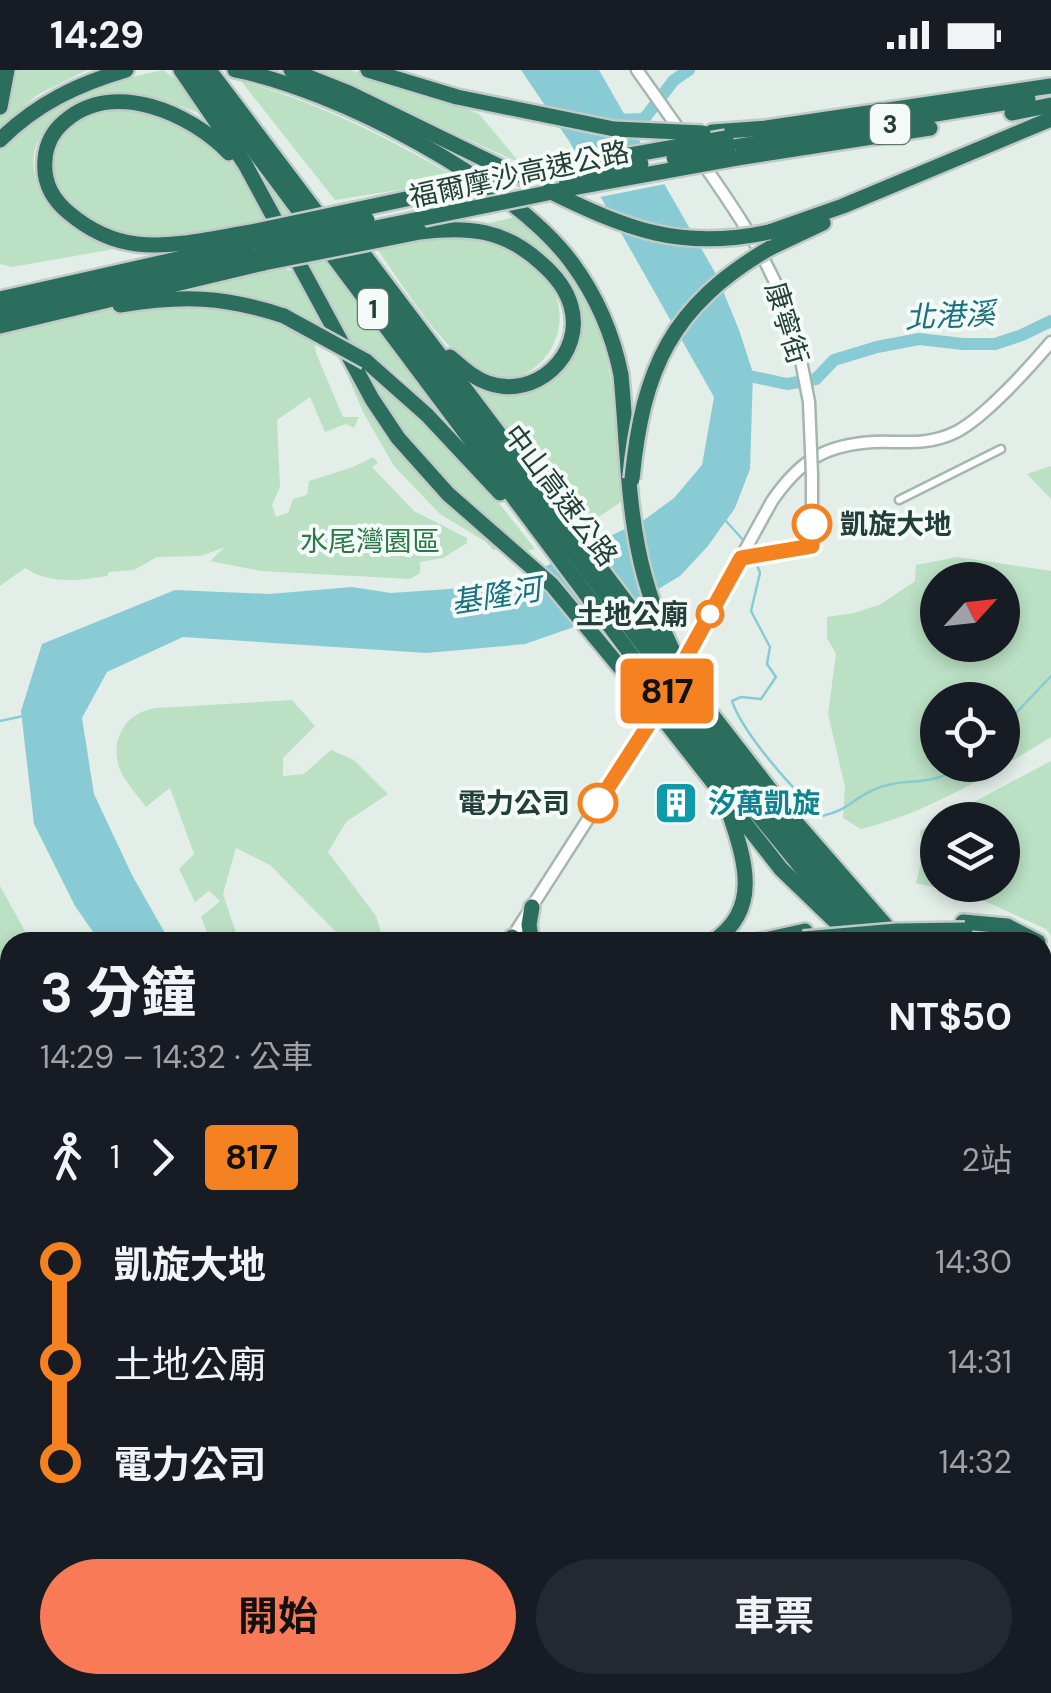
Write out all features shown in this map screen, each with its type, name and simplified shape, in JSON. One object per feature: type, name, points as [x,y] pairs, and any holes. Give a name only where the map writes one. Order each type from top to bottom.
[{"type":"highway","points":[[0,107],[7,70]]},
{"type":"highway","points":[[0,140],[62,93],[126,70]]},
{"type":"highway","points":[[181,70],[245,164],[385,422],[419,465],[552,586],[596,635],[670,686],[700,698],[792,818],[891,932]]},
{"type":"highway","name":"中山高速公路","points":[[193,70],[560,544]]},
{"type":"highway","name":"中山高速公路","points":[[209,70],[560,544]]},
{"type":"highway","points":[[235,70],[316,95],[417,142],[524,214],[554,242],[595,299],[622,375],[630,500],[638,556],[636,626]]},
{"type":"highway","points":[[290,70],[349,93],[612,222],[642,231],[704,240],[770,240]]},
{"type":"highway","points":[[368,70],[457,97],[614,129],[726,144],[766,128],[1051,86]]},
{"type":"highway","points":[[219,84],[242,104],[418,322],[470,375],[505,386],[532,382],[554,368],[570,342],[574,327],[566,292],[552,272],[514,242],[495,233],[472,228],[420,232],[258,247],[135,244],[105,236],[82,224],[52,195],[44,169],[49,140],[74,114],[95,105],[120,102],[149,106],[192,122],[215,138],[236,160],[266,204]]},
{"type":"highway","name":"福爾摩沙高速公路","points":[[0,299],[583,185],[726,144],[934,117],[1051,94]]},
{"type":"highway","name":"福爾摩沙高速公路","points":[[726,144],[887,135],[1051,105]]},
{"type":"highway","points":[[630,500],[644,397],[658,360],[676,328],[716,285],[770,240],[1051,118]]},
{"type":"highway","points":[[57,314],[258,247]]},
{"type":"highway","name":"福爾摩沙高速公路","points":[[0,311],[258,247]]},
{"type":"highway","points":[[0,326],[172,297],[234,301],[284,316],[366,361],[399,388],[490,482],[560,544],[636,626],[722,794],[741,847],[747,891],[738,918],[723,932]]},
{"type":"highway","points":[[418,322],[560,544],[636,626],[670,686],[853,932]]},
{"type":"highway","points":[[670,686],[873,932]]},
{"type":"highway","points":[[722,794],[781,869],[849,932]]},
{"type":"highway","points":[[530,932],[532,907]]},
{"type":"highway","points":[[884,932],[964,926],[1007,926],[1017,932]]},
{"type":"highway","points":[[964,926],[994,932]]},
{"type":"street","name":"康寧街","points":[[637,70],[768,264],[784,296],[798,345],[808,402],[812,546],[741,558]]},
{"type":"street","points":[[518,932],[651,721],[772,501],[803,462],[833,450],[864,444],[919,444],[959,431],[1051,342]]},
{"type":"street","points":[[899,500],[1002,449]]},
{"type":"green space","points":[[13,70],[87,70],[37,95],[0,128],[0,112]]},
{"type":"green space","name":"水尾灣園區","points":[[163,70],[178,81],[204,115],[138,94],[115,94],[70,108],[52,121],[40,137],[34,155],[35,174],[44,194],[62,214],[52,195],[49,140],[95,105],[149,106],[236,160],[372,399],[502,549],[493,550],[440,514],[394,466],[363,412],[331,337],[313,331],[316,353],[343,417],[359,417],[354,428],[346,424],[325,432],[310,397],[277,420],[280,487],[272,505],[276,517],[288,513],[293,499],[307,495],[309,481],[373,457],[378,463],[372,467],[414,511],[467,538],[467,543],[443,558],[420,562],[420,573],[410,579],[261,571],[210,561],[225,547],[201,556],[157,557],[134,570],[85,579],[54,579],[25,568],[0,586],[0,333],[52,323],[64,313],[264,263],[295,272],[265,219],[251,232],[143,244],[12,267],[0,264],[0,142],[25,121],[97,85]]},
{"type":"green space","points":[[316,70],[350,70],[436,96],[479,114],[520,163]]},
{"type":"green space","points":[[241,81],[354,123],[461,180],[335,200]]},
{"type":"green space","points":[[237,140],[464,442],[404,380],[343,337]]},
{"type":"green space","points":[[515,217],[548,245],[573,276],[591,309],[611,382],[621,502],[579,530],[464,376],[527,390],[579,328],[548,263],[526,242],[489,223]]},
{"type":"green space","points":[[460,234],[512,251],[544,275],[558,304],[558,332],[546,356],[527,373],[502,378],[475,368],[460,356],[422,313],[377,249]]},
{"type":"green space","points":[[366,369],[456,453],[535,549],[525,551],[470,506],[420,456],[391,418]]},
{"type":"green space","points":[[1051,466],[1051,499],[1027,474]]},
{"type":"green space","points":[[957,557],[991,562],[931,562]]},
{"type":"green space","points":[[920,564],[920,662],[1020,662],[1020,566],[1051,571],[1051,737],[1020,756],[1020,682],[920,682],[920,782],[975,782],[936,802],[920,802],[920,809],[911,813],[861,829],[843,818],[845,787],[828,714],[836,654],[827,638],[827,617],[881,604],[915,581],[916,565]]},
{"type":"green space","points":[[292,700],[315,726],[283,758],[283,776],[304,774],[331,750],[354,760],[388,794],[346,822],[328,852],[376,916],[381,932],[336,932],[270,865],[236,848],[223,894],[236,932],[207,932],[201,917],[220,901],[209,891],[195,902],[179,869],[194,854],[170,788],[146,807],[118,763],[118,741],[127,722],[145,710]]},
{"type":"green space","points":[[1051,761],[1051,932],[987,902],[1020,902],[1020,802],[974,802],[1011,782],[1020,782],[1020,777]]},
{"type":"green space","points":[[0,886],[25,932],[0,932]]},
{"type":"water","name":"基隆河","points":[[521,70],[599,70],[717,276],[753,373],[750,469],[735,508],[680,576],[623,610],[525,644],[427,653],[183,637],[107,672],[82,718],[94,794],[164,932],[93,932],[75,906],[34,824],[21,711],[42,644],[175,590],[269,594],[352,587],[391,593],[506,585],[644,520],[674,498],[702,465],[714,397],[569,141]]},
{"type":"pier","points":[[653,153],[670,183],[595,198],[577,166]]},
{"type":"waterway","points":[[614,120],[644,119],[674,80],[689,70]]},
{"type":"waterway","name":"北港溪","points":[[740,374],[787,384],[816,379],[834,360],[877,347],[919,339],[995,344],[1051,321]]},
{"type":"waterway","points":[[725,520],[744,541]]},
{"type":"waterway","points":[[756,562],[760,573],[751,611],[770,647],[767,664],[776,677],[761,699],[741,697],[732,701],[758,746],[822,816],[882,786],[920,781]]},
{"type":"waterway","points":[[1020,709],[1051,676]]},
{"type":"waterway","points":[[0,721],[23,716]]},
{"type":"bus line","name":"817","points":[[598,803],[651,721],[741,558],[812,546],[812,524]]},
{"type":"place","name":"凱旋大地","points":[[812,524]]},
{"type":"place","name":"土地公廟","points":[[710,614]]},
{"type":"place","name":"電力公司","points":[[598,803]]},
{"type":"place","name":"汐萬凱旋","points":[[676,803]]}]
